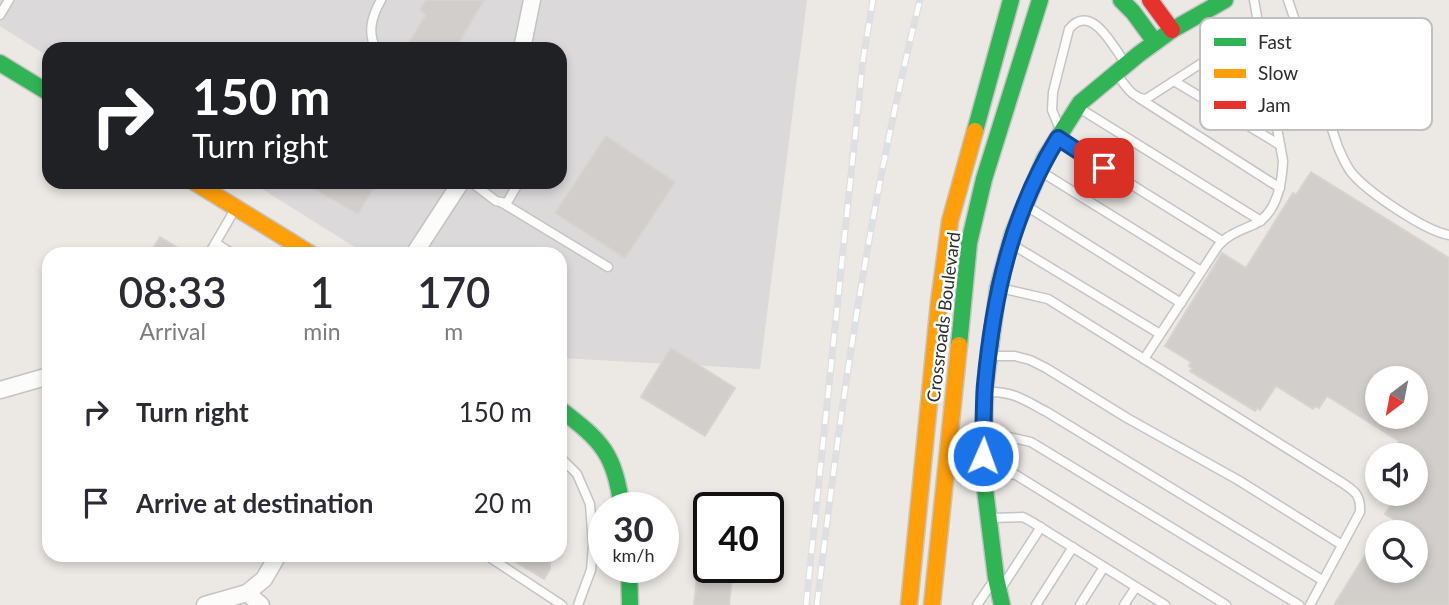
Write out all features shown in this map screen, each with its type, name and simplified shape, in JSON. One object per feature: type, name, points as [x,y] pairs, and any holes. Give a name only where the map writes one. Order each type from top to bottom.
[{"type":"main road","name":"Crossroads Boulevard","points":[[909,605],[939,302],[950,221],[1011,0]]},
{"type":"main road","name":"Crossroads Boulevard","points":[[932,605],[969,243],[984,179],[1041,0]]},
{"type":"main road","points":[[1122,0],[1155,42]]},
{"type":"main road","points":[[1150,0],[1172,30]]},
{"type":"main road","points":[[999,592],[983,473],[985,392],[998,288],[1013,233],[1040,171],[1078,107],[1155,42],[1225,0]]},
{"type":"main road","points":[[0,63],[42,89]]},
{"type":"main road","points":[[205,189],[300,247]]},
{"type":"main road","points":[[567,414],[588,430],[609,455],[619,492]]},
{"type":"main road","points":[[629,583],[630,605]]},
{"type":"street","points":[[523,42],[531,0]]},
{"type":"street","points":[[419,247],[456,189]]},
{"type":"street","points":[[0,390],[42,378]]},
{"type":"street","points":[[205,605],[247,593],[264,579],[274,562]]},
{"type":"street","points":[[247,593],[261,605]]},
{"type":"lane","points":[[0,15],[9,0]]},
{"type":"lane","points":[[373,42],[370,29],[381,0]]},
{"type":"lane","points":[[1254,0],[1257,18]]},
{"type":"lane","points":[[1287,0],[1293,18]]},
{"type":"lane","points":[[1222,241],[1059,136],[1052,110],[1053,92],[1069,29],[1074,22],[1082,19],[1090,21],[1100,29],[1132,94],[1280,188]]},
{"type":"lane","points":[[1139,98],[1146,99],[1200,64]]},
{"type":"lane","points":[[1174,81],[1200,97]]},
{"type":"lane","points":[[1078,107],[1261,221]]},
{"type":"lane","points":[[1255,130],[1280,145]]},
{"type":"lane","points":[[1144,359],[1222,241],[1261,221],[1269,212],[1282,177],[1283,161],[1277,130]]},
{"type":"lane","points":[[1332,130],[1351,171],[1361,183],[1378,197],[1430,229],[1449,235]]},
{"type":"lane","points":[[1040,171],[1201,271]]},
{"type":"lane","points":[[480,189],[496,201],[505,203],[515,189]]},
{"type":"lane","points":[[501,202],[608,267]]},
{"type":"lane","points":[[1025,205],[1181,303]]},
{"type":"lane","points":[[213,247],[236,208]]},
{"type":"lane","points":[[216,243],[222,247]]},
{"type":"lane","points":[[1010,243],[1160,334]]},
{"type":"lane","points":[[998,288],[1048,299],[1342,482],[1357,494],[1361,502],[1360,512],[1310,605]]},
{"type":"lane","points":[[989,356],[1015,356],[1046,368],[1127,418],[1238,480],[1342,545]]},
{"type":"lane","points":[[985,392],[1003,391],[1014,394],[1047,412],[1322,580]]},
{"type":"lane","points":[[984,439],[1009,437],[1031,442],[1299,605]]},
{"type":"lane","points":[[567,464],[577,474],[590,504],[593,545],[591,570],[578,605]]},
{"type":"lane","points":[[983,473],[998,471],[1016,475],[1226,605]]},
{"type":"lane","points":[[988,519],[1023,517],[1164,605]]},
{"type":"lane","points":[[977,605],[983,594],[999,592],[1041,527]]},
{"type":"lane","points":[[1036,605],[1073,547]]},
{"type":"lane","points":[[497,562],[562,605]]},
{"type":"lane","points":[[1080,605],[1104,567]]},
{"type":"lane","points":[[1124,605],[1136,587]]},
{"type":"shaded area","points":[[0,0],[807,0],[760,369],[567,358],[567,247],[355,247],[262,189],[567,189],[567,42],[42,42],[42,53],[0,26]]},
{"type":"building","points":[[426,0],[484,0],[459,42],[409,42],[426,15],[420,10]]},
{"type":"building","points":[[606,136],[675,182],[625,258],[555,213]]},
{"type":"building","points":[[1311,172],[1449,258],[1449,605],[1334,605],[1365,555],[1365,583],[1428,583],[1428,520],[1395,520],[1385,514],[1390,506],[1428,506],[1428,443],[1398,443],[1399,441],[1380,429],[1428,429],[1428,366],[1365,366],[1365,420],[1327,396],[1319,408],[1315,406],[1313,409],[1276,386],[1260,410],[1257,408],[1255,411],[1190,371],[1193,368],[1189,366],[1191,362],[1165,346],[1222,253],[1246,268],[1293,193],[1296,195]]},
{"type":"building","points":[[315,189],[373,189],[358,214]]},
{"type":"building","points":[[160,237],[176,247],[154,247]]},
{"type":"building","points":[[671,348],[735,388],[705,436],[641,397]]},
{"type":"building","points":[[516,562],[550,562],[550,569],[544,579]]},
{"type":"building","points":[[696,583],[731,583],[729,605],[694,605]]},
{"type":"railway","points":[[806,605],[863,60],[873,0]]},
{"type":"railway","points":[[817,605],[836,452],[859,301],[886,150],[920,0]]},
{"type":"traffic: fast","points":[[975,131],[1011,0]]},
{"type":"traffic: fast","points":[[959,345],[969,243],[984,179],[1040,0]]},
{"type":"traffic: fast","points":[[1121,0],[1155,42]]},
{"type":"traffic: fast","points":[[1002,605],[983,473],[985,387],[998,288],[1013,233],[1045,158],[1080,103],[1172,30],[1225,0]]},
{"type":"traffic: fast","points":[[0,63],[42,89]]},
{"type":"traffic: fast","points":[[567,415],[604,450],[619,492]]},
{"type":"traffic: fast","points":[[629,583],[630,605]]},
{"type":"traffic: slow","points":[[909,605],[939,302],[950,221],[975,131]]},
{"type":"traffic: slow","points":[[205,189],[300,247]]},
{"type":"traffic: slow","points":[[932,605],[959,345]]},
{"type":"traffic: jam","points":[[1150,0],[1172,30]]},
{"type":"route","points":[[983,456],[985,387],[998,288],[1013,233],[1045,158],[1058,138],[1104,168]]}]
